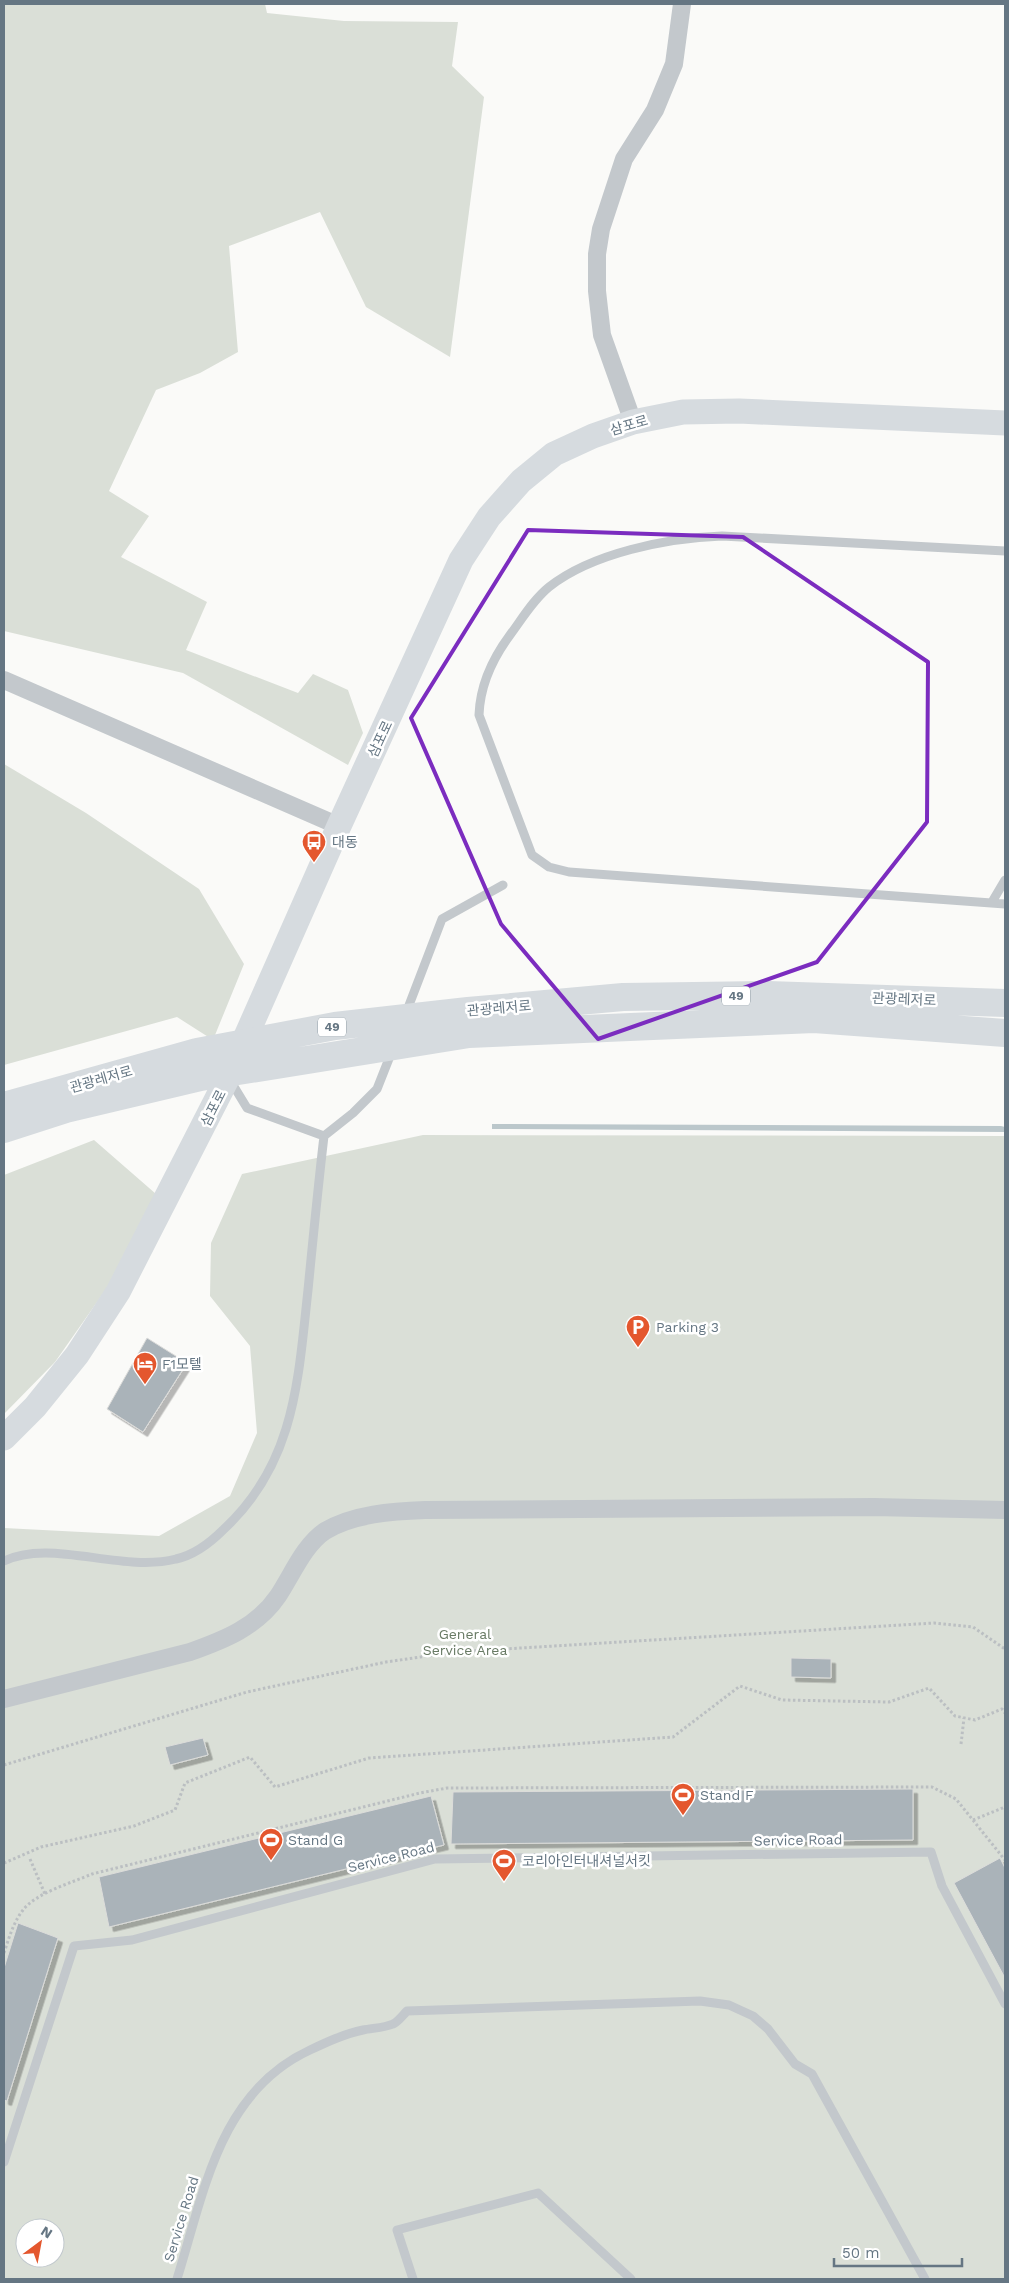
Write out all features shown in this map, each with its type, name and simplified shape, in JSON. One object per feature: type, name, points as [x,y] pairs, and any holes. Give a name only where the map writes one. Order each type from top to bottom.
[{"type":"highway","name":"관광레저로","points":[[469,1022],[623,998],[758,995],[1005,1002]]},
{"type":"highway","name":"관광레저로","points":[[4,1129],[199,1064],[335,1026],[469,1022],[814,1019],[1005,1033]]},
{"type":"highway","name":"관광레저로","points":[[4,1106],[199,1064]]},
{"type":"street","points":[[633,422],[602,335],[597,291],[597,254],[601,229],[624,159],[655,110],[674,64],[682,4]]},
{"type":"street","name":"삼포로","points":[[4,1438],[35,1407],[77,1355],[118,1292],[228,1077],[339,826],[461,560],[489,517],[521,481],[554,454],[593,436],[633,422],[683,412],[739,411],[1005,423]]},
{"type":"street","points":[[4,680],[339,826]]},
{"type":"street","points":[[4,1699],[190,1652],[217,1643],[252,1623],[266,1612],[311,1546],[324,1532],[342,1523],[384,1513],[425,1510],[734,1508],[1005,1510]]},
{"type":"street","points":[[981,1509],[1005,1514]]},
{"type":"lane","points":[[1005,551],[722,536],[690,537],[652,545],[594,562],[568,574],[547,588],[504,643],[488,672],[479,698],[479,715],[483,730],[532,855],[549,866],[569,872],[1005,904]]},
{"type":"lane","points":[[992,902],[1005,880]]},
{"type":"lane","points":[[4,1561],[16,1555],[44,1552],[146,1564],[177,1559],[208,1545],[242,1513],[262,1486],[278,1454],[291,1413],[299,1373],[324,1136],[353,1113],[377,1088],[442,919],[503,884]]},
{"type":"lane","points":[[228,1077],[247,1108],[324,1136]]},
{"type":"lane","name":"Service Road","points":[[4,2162],[74,1946],[132,1940],[435,1859],[931,1852],[942,1886],[1005,2004]]},
{"type":"lane","name":"Service Road","points":[[177,2279],[212,2167],[232,2120],[247,2098],[270,2076],[300,2055],[340,2036],[394,2024],[407,2011],[700,2001],[729,2005],[753,2016],[768,2030],[795,2064],[812,2074],[925,2279]]},
{"type":"lane","points":[[414,2279],[397,2230],[538,2193],[631,2279]]},
{"type":"path","points":[[4,1765],[247,1692],[386,1662],[455,1652],[934,1623],[973,1626],[1005,1649]]},
{"type":"path","points":[[4,1863],[41,1847],[134,1826],[175,1810],[185,1783],[250,1757],[274,1787],[369,1758],[673,1737],[740,1686],[782,1700],[889,1702],[929,1688],[955,1716],[975,1720],[1002,1709],[1005,1714]]},
{"type":"path","points":[[961,1744],[964,1718]]},
{"type":"path","points":[[4,1953],[12,1928],[24,1909],[45,1894],[92,1874],[447,1788],[932,1787],[956,1799],[1005,1860]]},
{"type":"path","points":[[973,1820],[1005,1807]]},
{"type":"path","points":[[30,1859],[45,1894]]},
{"type":"highlighted area","points":[[528,530],[743,537],[928,662],[927,822],[817,962],[598,1039],[501,924],[411,718]]},
{"type":"green space","points":[[4,4],[265,4],[267,13],[344,21],[458,22],[452,66],[484,97],[450,357],[366,307],[320,212],[229,246],[238,352],[200,373],[156,390],[109,491],[149,516],[121,557],[207,602],[186,650],[298,693],[313,674],[348,690],[363,733],[348,765],[183,673],[4,631]]},
{"type":"green space","points":[[4,764],[86,813],[199,889],[244,964],[213,1040],[177,1017],[4,1065]]},
{"type":"green space","name":"코리아인터내셔널서킷","points":[[423,1135],[1005,1136],[1005,2279],[4,2279],[4,1528],[159,1536],[230,1496],[257,1433],[250,1346],[210,1296],[211,1243],[242,1174]]},
{"type":"green space","points":[[94,1140],[156,1194],[109,1285],[55,1362],[4,1414],[4,1175]]},
{"type":"shaded area","points":[[492,1124],[1001,1126],[1005,1127],[1005,1132],[492,1129]]},
{"type":"building","points":[[147,1338],[187,1363],[143,1432],[107,1409]]},
{"type":"building","points":[[791,1658],[831,1659],[831,1678],[791,1677]]},
{"type":"building","points":[[203,1738],[208,1755],[170,1765],[165,1747]]},
{"type":"building","name":"Stand F","points":[[913,1789],[913,1840],[451,1844],[453,1792]]},
{"type":"building","name":"Stand G","points":[[431,1796],[444,1845],[109,1927],[99,1877]]},
{"type":"building","points":[[1000,1858],[1005,1868],[1005,1978],[954,1883]]},
{"type":"building","points":[[18,1923],[58,1938],[7,2101],[4,2100],[4,1968]]},
{"type":"place","name":"대동","points":[[314,863]]},
{"type":"place","name":"Parking 3","points":[[638,1348]]},
{"type":"place","name":"F1모텔","points":[[145,1385]]},
{"type":"place","name":"Stand F","points":[[683,1816]]},
{"type":"place","name":"Stand G","points":[[271,1861]]},
{"type":"place","name":"코리아인터내셔널서킷","points":[[504,1882]]},
{"type":"park label","name":"General Service Area","points":[[465,1642]]}]
